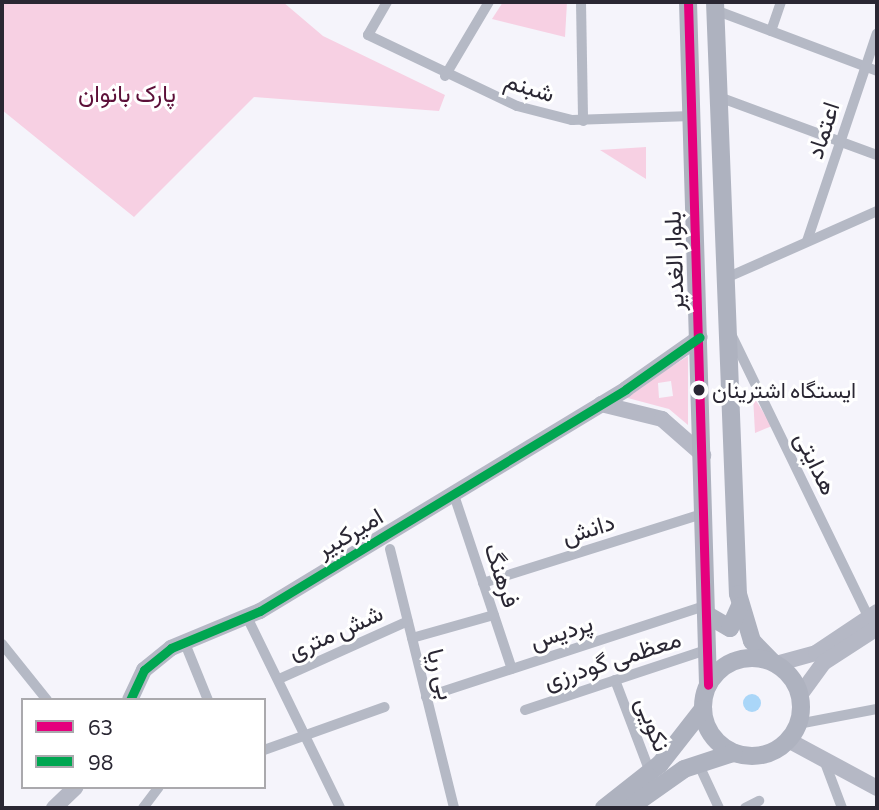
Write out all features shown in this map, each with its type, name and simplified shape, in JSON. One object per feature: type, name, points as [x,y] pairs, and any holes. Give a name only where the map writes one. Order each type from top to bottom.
[{"type":"main road","name":"بلوار الغدیر","points":[[688,2],[708,610],[712,648],[708,685]]},
{"type":"main road","points":[[629,808],[698,763],[733,753],[763,755],[788,740],[798,724],[800,695],[752,641],[740,606],[715,6]]},
{"type":"main road","points":[[708,610],[730,628],[740,606]]},
{"type":"main road","points":[[604,808],[650,772],[703,709],[708,685],[743,659],[774,663]]},
{"type":"main road","points":[[703,709],[712,735],[733,753]]},
{"type":"street","name":"شبنم","points":[[387,2],[368,35],[445,76],[517,106],[583,121],[692,116]]},
{"type":"street","points":[[445,76],[489,2]]},
{"type":"street","points":[[581,2],[583,121]]},
{"type":"street","points":[[771,31],[781,2]]},
{"type":"street","points":[[715,6],[771,31],[877,71]]},
{"type":"street","name":"اعتماد","points":[[807,241],[877,33]]},
{"type":"street","points":[[719,97],[877,155]]},
{"type":"street","points":[[726,278],[877,211]]},
{"type":"street","name":"هدایتی","points":[[728,327],[874,619]]},
{"type":"street","name":"امیرکبیر","points":[[131,698],[144,670],[184,641],[247,617],[454,495],[601,404],[700,337]]},
{"type":"street","points":[[601,404],[662,419],[703,455]]},
{"type":"street","name":"فرهنگ","points":[[454,495],[512,669]]},
{"type":"street","name":"دانش","points":[[483,583],[705,513]]},
{"type":"street","name":"بی ریا","points":[[390,549],[454,808]]},
{"type":"street","name":"پردیس","points":[[426,697],[708,610]]},
{"type":"street","points":[[412,638],[494,615]]},
{"type":"street","points":[[247,617],[340,808]]},
{"type":"street","points":[[774,663],[816,653],[874,619]]},
{"type":"street","points":[[800,695],[823,663],[874,619]]},
{"type":"street","name":"شش متری","points":[[279,679],[408,621]]},
{"type":"street","points":[[184,641],[207,698]]},
{"type":"street","points":[[2,644],[45,698]]},
{"type":"street","name":"معظمی گودرزی","points":[[525,710],[617,685],[712,648]]},
{"type":"street","name":"نکویی","points":[[617,685],[650,772]]},
{"type":"street","points":[[266,749],[385,707]]},
{"type":"street","points":[[798,724],[877,709]]},
{"type":"street","points":[[788,740],[877,788]]},
{"type":"street","points":[[824,760],[842,808]]},
{"type":"street","points":[[698,763],[719,808]]},
{"type":"street","points":[[54,808],[74,789]]},
{"type":"street","points":[[143,808],[157,789]]},
{"type":"street","points":[[745,808],[759,801]]},
{"type":"green space","name":"پارک بانوان","points":[[2,2],[283,2],[323,36],[445,95],[439,111],[254,97],[134,217],[2,110]]},
{"type":"green space","points":[[503,2],[567,2],[565,37],[492,19]]},
{"type":"green space","points":[[646,147],[646,179],[600,150]]},
{"type":"green space","points":[[688,356],[688,425],[669,409],[624,397]],"holes":[[[671,381],[673,396],[659,398],[658,383]]]},
{"type":"green space","points":[[753,396],[772,426],[755,433]]},
{"type":"water","points":[[752,694],[759,696],[759,710],[752,712],[745,710],[743,703],[745,696]]},
{"type":"transit line","name":"63","points":[[688,2],[708,685]]},
{"type":"transit line","name":"98","points":[[131,698],[144,670],[171,648],[260,611],[626,389],[700,337]]},
{"type":"place","name":"ایستگاه اشترینان","points":[[699,390]]}]
